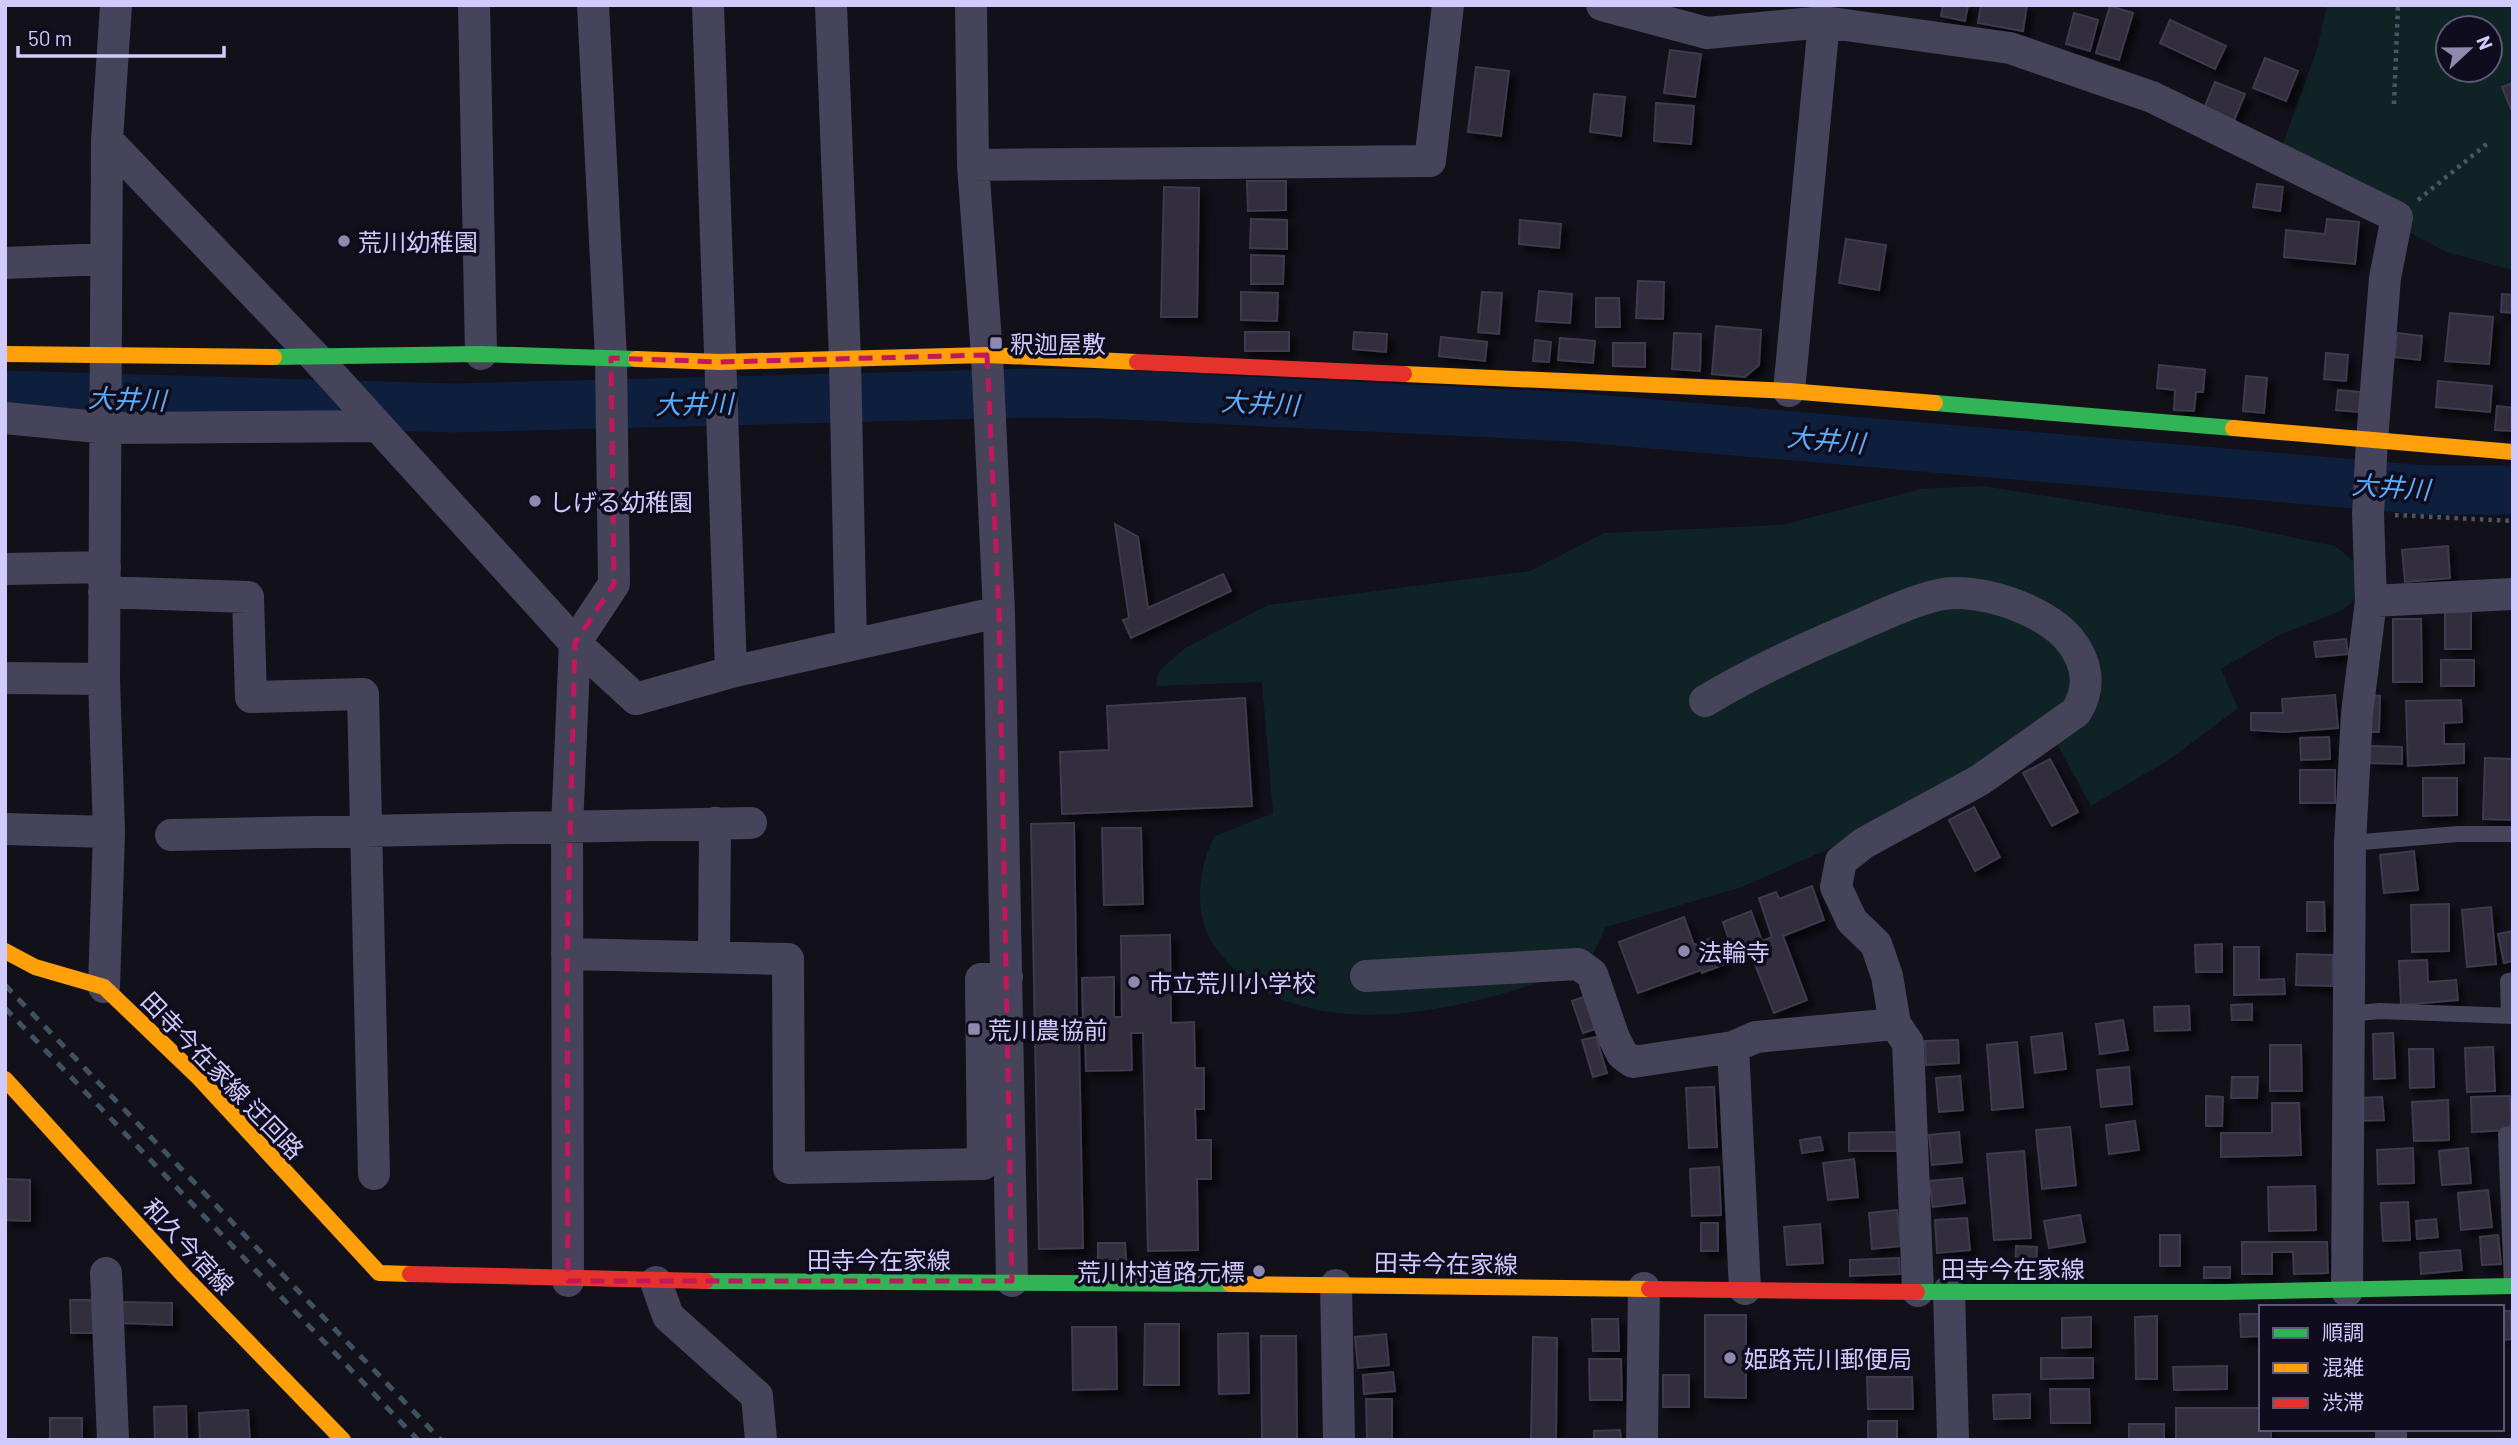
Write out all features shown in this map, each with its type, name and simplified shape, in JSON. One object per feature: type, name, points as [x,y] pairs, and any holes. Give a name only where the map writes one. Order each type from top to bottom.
[{"type":"main road","points":[[5,354],[316,358],[481,354],[720,362],[986,355],[1788,391],[2513,452]]},
{"type":"main road","name":"田寺今在家線 迂回路","points":[[5,951],[35,967],[104,987],[199,1078],[379,1273]]},
{"type":"main road","name":"和久今宿線","points":[[5,1079],[184,1276],[343,1440]]},
{"type":"main road","name":"田寺今在家線","points":[[379,1273],[656,1282],[1012,1281],[1933,1291],[2347,1291],[2394,1298],[2512,1286]]},
{"type":"street","points":[[104,987],[109,832],[104,678],[107,428],[104,356],[107,140],[116,5]]},
{"type":"street","points":[[474,5],[481,354]]},
{"type":"street","points":[[568,1281],[567,827],[575,643],[614,584],[611,358],[593,5]]},
{"type":"street","points":[[708,5],[731,672]]},
{"type":"street","points":[[831,5],[845,359],[851,645]]},
{"type":"street","points":[[971,5],[973,165],[999,612],[1012,1281]]},
{"type":"street","points":[[973,165],[1430,161],[1448,5]]},
{"type":"street","points":[[1602,5],[1707,33],[1824,22],[2023,52],[2152,97],[2397,217],[2385,278],[2372,440],[2368,514],[2371,601],[2357,713],[2350,843],[2347,1291]]},
{"type":"street","points":[[1788,391],[1824,22]]},
{"type":"street","points":[[107,140],[316,358],[575,643],[636,699],[731,672],[999,612]]},
{"type":"street","points":[[5,263],[106,259]]},
{"type":"street","points":[[5,418],[107,428],[377,426]]},
{"type":"street","points":[[5,569],[248,597],[251,697],[363,694],[374,1174]]},
{"type":"street","points":[[1705,701],[1827,639],[1940,594],[1973,595],[2026,608],[2057,625],[2076,647],[2087,676],[2085,698],[2076,712],[1980,780],[1864,843],[1841,861],[1836,887],[1852,921],[1876,944],[1887,976],[1895,1024],[1908,1043],[1933,1291],[1953,1440]]},
{"type":"street","points":[[2371,601],[2513,594]]},
{"type":"street","points":[[5,678],[104,678]]},
{"type":"street","points":[[714,957],[715,823]]},
{"type":"street","points":[[171,835],[751,823]]},
{"type":"street","points":[[5,829],[109,832]]},
{"type":"street","points":[[567,954],[788,959],[789,1168],[983,1164],[981,979],[1007,977]]},
{"type":"street","points":[[1366,976],[1578,964],[1592,974],[1614,1038],[1622,1054],[1633,1062],[1732,1047],[1756,1037],[1895,1024]]},
{"type":"street","points":[[1732,1047],[1745,1289]]},
{"type":"street","points":[[106,1273],[113,1440]]},
{"type":"street","points":[[656,1282],[668,1316],[757,1396],[761,1440]]},
{"type":"street","points":[[1336,1285],[1339,1440]]},
{"type":"street","points":[[1642,1440],[1644,1288]]},
{"type":"lane","points":[[2350,843],[2458,834],[2513,834]]},
{"type":"lane","points":[[2347,1014],[2393,1011],[2511,1016],[2508,981],[2513,980]]},
{"type":"lane","points":[[2512,1286],[2506,1135],[2513,1133]]},
{"type":"path","points":[[2394,104],[2398,5]]},
{"type":"path","points":[[2397,217],[2488,143]]},
{"type":"path","points":[[2368,514],[2513,521]]},
{"type":"highlighted area","points":[[987,355],[999,612],[1012,1281],[568,1281],[567,954],[575,643],[614,584],[611,358],[720,362]]},
{"type":"green space","points":[[2327,5],[2513,5],[2513,270],[2446,252],[2277,161],[2317,49]]},
{"type":"green space","points":[[1983,486],[2238,526],[2335,546],[2352,560],[2360,576],[2362,594],[2341,611],[2279,635],[2221,669],[2238,708],[2170,759],[2091,806],[2047,726],[1878,827],[1742,887],[1606,927],[1587,966],[1544,981],[1495,996],[1444,1007],[1392,1014],[1341,1013],[1293,1004],[1250,982],[1215,947],[1203,921],[1200,892],[1204,862],[1209,849],[1215,836],[1273,813],[1262,682],[1156,686],[1158,672],[1185,648],[1268,605],[1530,571],[1604,533],[1782,525],[1921,489]]},
{"type":"building","points":[[1943,5],[1968,5],[1965,21],[1941,16]]},
{"type":"building","points":[[1981,5],[2027,5],[2023,31],[1978,23]]},
{"type":"building","points":[[2110,6],[2133,13],[2119,60],[2096,53]]},
{"type":"building","points":[[2074,13],[2098,20],[2090,51],[2066,44]]},
{"type":"building","points":[[2170,20],[2226,46],[2215,69],[2160,43]]},
{"type":"building","points":[[1670,50],[1701,54],[1695,97],[1664,93]]},
{"type":"building","points":[[2265,58],[2298,71],[2286,101],[2253,88]]},
{"type":"building","points":[[1476,67],[1509,71],[1501,136],[1468,132]]},
{"type":"building","points":[[2215,82],[2245,94],[2233,123],[2203,111]]},
{"type":"building","points":[[2513,83],[2513,114],[2502,87]]},
{"type":"building","points":[[1594,94],[1625,97],[1621,136],[1590,132]]},
{"type":"building","points":[[1656,103],[1694,106],[1691,144],[1654,141]]},
{"type":"building","points":[[1247,181],[1286,181],[1286,210],[1248,211]]},
{"type":"building","points":[[2257,184],[2283,187],[2280,211],[2253,207]]},
{"type":"building","points":[[1164,187],[1199,188],[1197,317],[1161,317]]},
{"type":"building","points":[[1251,219],[1287,220],[1287,249],[1250,248]]},
{"type":"building","points":[[2327,219],[2359,222],[2355,264],[2284,257],[2286,230],[2325,234]]},
{"type":"building","points":[[1520,220],[1561,224],[1559,248],[1519,244]]},
{"type":"building","points":[[1846,239],[1886,245],[1879,290],[1839,283]]},
{"type":"building","points":[[1251,255],[1284,256],[1283,284],[1251,284]]},
{"type":"building","points":[[1638,281],[1664,282],[1663,319],[1636,318]]},
{"type":"building","points":[[1539,291],[1572,294],[1570,323],[1536,321]]},
{"type":"building","points":[[1241,292],[1278,293],[1277,321],[1241,320]]},
{"type":"building","points":[[1482,292],[1502,293],[1499,334],[1478,332]]},
{"type":"building","points":[[2502,294],[2513,295],[2513,313],[2501,312]]},
{"type":"building","points":[[1596,298],[1619,298],[1620,327],[1596,327]]},
{"type":"building","points":[[2450,313],[2493,317],[2489,364],[2445,361]]},
{"type":"building","points":[[1716,326],[1761,330],[1759,365],[1745,377],[1712,374]]},
{"type":"building","points":[[1245,332],[1289,332],[1289,351],[1245,351]]},
{"type":"building","points":[[1354,332],[1387,334],[1386,352],[1353,349]]},
{"type":"building","points":[[1674,333],[1701,334],[1700,371],[1672,369]]},
{"type":"building","points":[[2397,333],[2422,336],[2420,360],[2395,357]]},
{"type":"building","points":[[1441,337],[1487,342],[1485,361],[1439,356]]},
{"type":"building","points":[[1560,338],[1595,341],[1593,363],[1558,360]]},
{"type":"building","points":[[1535,340],[1551,342],[1549,362],[1533,361]]},
{"type":"building","points":[[1613,343],[1645,343],[1645,367],[1613,366]]},
{"type":"building","points":[[2326,353],[2348,355],[2346,381],[2324,379]]},
{"type":"building","points":[[2159,365],[2205,370],[2203,392],[2196,392],[2194,411],[2174,410],[2175,390],[2157,388]]},
{"type":"building","points":[[2246,376],[2267,378],[2264,413],[2243,411]]},
{"type":"building","points":[[2438,381],[2492,386],[2490,412],[2436,407]]},
{"type":"building","points":[[2338,390],[2360,392],[2359,412],[2336,410]]},
{"type":"building","points":[[2497,406],[2513,408],[2513,431],[2495,430]]},
{"type":"building","points":[[1115,524],[1138,537],[1148,608],[1223,574],[1231,591],[1131,638],[1123,620],[1129,618]]},
{"type":"building","points":[[2448,546],[2450,578],[2405,582],[2402,550]]},
{"type":"building","points":[[2445,611],[2471,611],[2471,649],[2445,649]]},
{"type":"building","points":[[2393,619],[2421,619],[2422,682],[2393,682]]},
{"type":"building","points":[[2346,639],[2348,654],[2316,657],[2314,642]]},
{"type":"building","points":[[2441,660],[2474,660],[2474,686],[2441,686]]},
{"type":"building","points":[[2335,695],[2338,728],[2285,732],[2251,730],[2251,713],[2283,713],[2282,699]]},
{"type":"building","points":[[2370,695],[2380,696],[2379,732],[2368,732]]},
{"type":"building","points":[[1245,698],[1252,806],[1062,814],[1060,752],[1109,750],[1107,706]]},
{"type":"building","points":[[2461,700],[2462,722],[2444,723],[2444,744],[2464,744],[2464,763],[2408,766],[2406,701]]},
{"type":"building","points":[[2329,737],[2330,759],[2301,760],[2300,738]]},
{"type":"building","points":[[2370,746],[2402,747],[2402,764],[2370,763]]},
{"type":"building","points":[[2485,758],[2513,759],[2513,820],[2483,819]]},
{"type":"building","points":[[2050,759],[2078,812],[2052,826],[2023,773]]},
{"type":"building","points":[[2300,770],[2335,770],[2335,803],[2300,803]]},
{"type":"building","points":[[2423,778],[2457,778],[2457,815],[2423,816]]},
{"type":"building","points":[[1974,807],[2000,857],[1975,871],[1949,820]]},
{"type":"building","points":[[1074,823],[1077,1018],[1083,1018],[1082,978],[1114,977],[1114,1017],[1122,1017],[1121,936],[1170,935],[1171,1023],[1194,1022],[1195,1068],[1204,1068],[1204,1109],[1195,1109],[1196,1140],[1211,1140],[1211,1179],[1197,1179],[1198,1250],[1148,1251],[1143,1033],[1131,1033],[1132,1070],[1086,1071],[1085,1034],[1079,1034],[1083,1248],[1039,1249],[1031,824]]},
{"type":"building","points":[[1102,828],[1141,828],[1143,904],[1104,905]]},
{"type":"building","points":[[2414,851],[2418,890],[2384,893],[2380,855]]},
{"type":"building","name":"法輪寺","points":[[1812,886],[1824,920],[1783,936],[1807,1000],[1774,1013],[1749,949],[1720,958],[1723,965],[1702,973],[1701,970],[1638,993],[1619,942],[1684,917],[1694,945],[1712,938],[1715,946],[1729,940],[1723,922],[1751,911],[1762,941],[1772,937],[1759,898],[1776,892],[1779,899]]},
{"type":"building","points":[[2307,902],[2324,902],[2325,931],[2307,931]]},
{"type":"building","points":[[2449,904],[2449,951],[2412,952],[2411,905]]},
{"type":"building","points":[[2491,907],[2496,964],[2467,967],[2462,910]]},
{"type":"building","points":[[2513,931],[2513,961],[2504,963],[2498,934]]},
{"type":"building","points":[[2222,944],[2222,972],[2196,972],[2195,945]]},
{"type":"building","points":[[2234,947],[2259,947],[2259,980],[2284,979],[2285,994],[2234,995]]},
{"type":"building","points":[[2297,954],[2333,955],[2332,986],[2296,985]]},
{"type":"building","points":[[2427,960],[2428,982],[2456,980],[2458,1000],[2401,1005],[2399,961]]},
{"type":"building","points":[[1587,996],[1598,1028],[1583,1033],[1572,1001]]},
{"type":"building","points":[[2252,1004],[2252,1020],[2232,1020],[2231,1005]]},
{"type":"building","points":[[2189,1006],[2190,1030],[2155,1031],[2154,1007]]},
{"type":"building","points":[[2123,1020],[2128,1050],[2100,1054],[2096,1024]]},
{"type":"building","points":[[2062,1033],[2066,1069],[2035,1073],[2031,1037]]},
{"type":"building","points":[[2393,1033],[2395,1078],[2374,1079],[2373,1034]]},
{"type":"building","points":[[1596,1037],[1607,1073],[1593,1077],[1582,1040]]},
{"type":"building","points":[[1958,1040],[1959,1063],[1926,1065],[1925,1041]]},
{"type":"building","points":[[2017,1042],[2023,1107],[1992,1110],[1987,1045]]},
{"type":"building","points":[[2270,1045],[2301,1045],[2302,1091],[2270,1091]]},
{"type":"building","points":[[2493,1047],[2495,1091],[2467,1092],[2465,1048]]},
{"type":"building","points":[[2409,1049],[2433,1049],[2434,1087],[2410,1088]]},
{"type":"building","points":[[2129,1067],[2132,1104],[2101,1107],[2097,1070]]},
{"type":"building","points":[[1960,1076],[1963,1110],[1939,1112],[1936,1078]]},
{"type":"building","points":[[2232,1077],[2258,1077],[2257,1098],[2231,1098]]},
{"type":"building","points":[[1714,1087],[1717,1147],[1689,1148],[1686,1088]]},
{"type":"building","points":[[2206,1096],[2223,1097],[2222,1126],[2206,1126]]},
{"type":"building","points":[[2510,1096],[2511,1130],[2472,1132],[2471,1097]]},
{"type":"building","points":[[2382,1097],[2384,1120],[2356,1121],[2355,1098]]},
{"type":"building","points":[[2448,1100],[2449,1140],[2414,1141],[2412,1102]]},
{"type":"building","points":[[2272,1103],[2299,1103],[2301,1155],[2221,1157],[2221,1133],[2272,1133]]},
{"type":"building","points":[[2135,1121],[2139,1150],[2109,1154],[2106,1125]]},
{"type":"building","points":[[2070,1127],[2076,1185],[2042,1189],[2036,1130]]},
{"type":"building","points":[[1897,1132],[1897,1151],[1849,1151],[1849,1133]]},
{"type":"building","points":[[1959,1132],[1962,1162],[1932,1165],[1929,1135]]},
{"type":"building","points":[[1820,1137],[1823,1150],[1802,1153],[1800,1140]]},
{"type":"building","points":[[2413,1148],[2414,1183],[2378,1184],[2377,1150]]},
{"type":"building","points":[[2468,1148],[2471,1183],[2442,1185],[2439,1151]]},
{"type":"building","points":[[2024,1151],[2031,1238],[1994,1240],[1987,1154]]},
{"type":"building","points":[[1854,1159],[1858,1197],[1828,1200],[1823,1163]]},
{"type":"building","points":[[1719,1167],[1721,1215],[1692,1216],[1690,1169]]},
{"type":"building","points":[[1962,1178],[1965,1203],[1933,1207],[1929,1181]]},
{"type":"building","points":[[5,1179],[30,1180],[30,1221],[5,1220]]},
{"type":"building","points":[[2315,1186],[2316,1230],[2269,1231],[2268,1187]]},
{"type":"building","points":[[2488,1190],[2492,1227],[2461,1230],[2458,1193]]},
{"type":"building","points":[[2408,1202],[2410,1240],[2383,1241],[2381,1203]]},
{"type":"building","points":[[1897,1210],[1901,1246],[1872,1249],[1869,1213]]},
{"type":"building","points":[[2080,1215],[2085,1242],[2049,1248],[2044,1221]]},
{"type":"building","points":[[1967,1218],[1970,1250],[1937,1253],[1935,1220]]},
{"type":"building","points":[[2436,1219],[2438,1237],[2417,1239],[2416,1221]]},
{"type":"building","points":[[1701,1223],[1718,1223],[1718,1251],[1701,1251]]},
{"type":"building","points":[[1820,1224],[1823,1263],[1787,1265],[1784,1227]]},
{"type":"building","points":[[2160,1235],[2180,1235],[2180,1266],[2160,1266]]},
{"type":"building","points":[[2498,1235],[2501,1264],[2482,1265],[2480,1237]]},
{"type":"building","points":[[2242,1242],[2327,1242],[2328,1273],[2294,1274],[2293,1252],[2272,1252],[2272,1274],[2242,1274]]},
{"type":"building","points":[[1098,1243],[1125,1243],[1126,1260],[1098,1260]]},
{"type":"building","points":[[2016,1246],[2037,1247],[2036,1275],[2015,1275]]},
{"type":"building","points":[[2460,1250],[2462,1270],[2421,1274],[2420,1253]]},
{"type":"building","points":[[1899,1258],[1900,1274],[1850,1276],[1850,1260]]},
{"type":"building","points":[[2204,1267],[2230,1267],[2230,1278],[2204,1278]]},
{"type":"building","points":[[70,1300],[96,1300],[97,1333],[71,1333]]},
{"type":"building","points":[[120,1302],[172,1303],[172,1325],[120,1323]]},
{"type":"building","points":[[2504,1311],[2510,1311],[2512,1339],[2504,1340]]},
{"type":"building","points":[[2240,1314],[2259,1314],[2259,1336],[2241,1337]]},
{"type":"building","points":[[1705,1315],[1746,1315],[1746,1398],[1705,1397]]},
{"type":"building","points":[[2157,1316],[2157,1379],[2136,1379],[2135,1317]]},
{"type":"building","points":[[2091,1317],[2091,1347],[2062,1348],[2062,1318]]},
{"type":"building","points":[[1592,1319],[1618,1319],[1619,1351],[1593,1351]]},
{"type":"building","points":[[1145,1324],[1179,1324],[1179,1385],[1144,1385]]},
{"type":"building","points":[[1072,1327],[1116,1327],[1117,1389],[1073,1390]]},
{"type":"building","points":[[1248,1333],[1249,1393],[1219,1394],[1218,1334]]},
{"type":"building","points":[[1386,1334],[1389,1365],[1358,1368],[1355,1337]]},
{"type":"building","points":[[1261,1336],[1296,1336],[1297,1440],[1262,1440]]},
{"type":"building","points":[[1533,1337],[1557,1338],[1556,1440],[1531,1440]]},
{"type":"building","points":[[2041,1358],[2093,1358],[2093,1378],[2041,1379]]},
{"type":"building","points":[[1589,1359],[1621,1359],[1622,1400],[1590,1400]]},
{"type":"building","points":[[2227,1366],[2227,1389],[2174,1390],[2173,1367]]},
{"type":"building","points":[[1393,1372],[1395,1391],[1364,1394],[1363,1375]]},
{"type":"building","points":[[1663,1375],[1689,1375],[1689,1407],[1663,1407]]},
{"type":"building","points":[[1867,1377],[1912,1377],[1913,1409],[1868,1409]]},
{"type":"building","points":[[2050,1389],[2089,1389],[2090,1423],[2051,1423]]},
{"type":"building","points":[[2030,1394],[2030,1418],[1994,1419],[1993,1395]]},
{"type":"building","points":[[1366,1399],[1392,1399],[1392,1440],[1367,1440]]},
{"type":"building","points":[[186,1406],[187,1440],[155,1440],[154,1407]]},
{"type":"building","points":[[2176,1408],[2259,1408],[2259,1431],[2271,1431],[2271,1440],[2176,1440]]},
{"type":"building","points":[[248,1410],[250,1440],[200,1440],[199,1413]]},
{"type":"building","points":[[50,1418],[82,1418],[82,1440],[50,1440]]},
{"type":"building","points":[[1868,1421],[1897,1421],[1897,1440],[1868,1440]]},
{"type":"building","points":[[2129,1424],[2164,1424],[2164,1440],[2129,1440]]},
{"type":"building","points":[[1620,1430],[1621,1440],[1594,1440],[1594,1431]]},
{"type":"waterway","name":"大井川","points":[[5,395],[454,408],[1029,393],[1105,394],[1572,417],[2425,490],[2513,490]]},
{"type":"railway","points":[[5,985],[441,1440]]},
{"type":"railway","points":[[5,1008],[418,1440]]},
{"type":"traffic: fast","points":[[274,357],[481,354],[636,359]]},
{"type":"traffic: fast","points":[[1935,403],[2233,428]]},
{"type":"traffic: fast","points":[[706,1281],[1230,1284]]},
{"type":"traffic: fast","points":[[1917,1292],[2224,1292],[2513,1286]]},
{"type":"traffic: slow","points":[[5,354],[274,357]]},
{"type":"traffic: slow","points":[[636,359],[720,362],[987,355],[1137,362]]},
{"type":"traffic: slow","points":[[1404,374],[1789,391],[1935,403]]},
{"type":"traffic: slow","points":[[2233,428],[2513,452]]},
{"type":"traffic: slow","points":[[5,951],[35,967],[104,987],[199,1078],[379,1273],[410,1274]]},
{"type":"traffic: slow","points":[[5,1079],[184,1276],[343,1440]]},
{"type":"traffic: slow","points":[[1230,1284],[1649,1289]]},
{"type":"traffic: jam","points":[[1137,362],[1404,374]]},
{"type":"traffic: jam","points":[[410,1274],[706,1281]]},
{"type":"traffic: jam","points":[[1649,1289],[1917,1292]]},
{"type":"place","name":"荒川幼稚園","points":[[344,241]]},
{"type":"place","name":"釈迦屋敷","points":[[996,343]]},
{"type":"place","name":"しげる幼稚園","points":[[535,501]]},
{"type":"place","name":"法輪寺","points":[[1684,951]]},
{"type":"place","name":"市立荒川小学校","points":[[1134,982]]},
{"type":"place","name":"荒川農協前","points":[[974,1029]]},
{"type":"place","name":"荒川村道路元標","points":[[1259,1271]]},
{"type":"place","name":"姫路荒川郵便局","points":[[1730,1358]]}]
